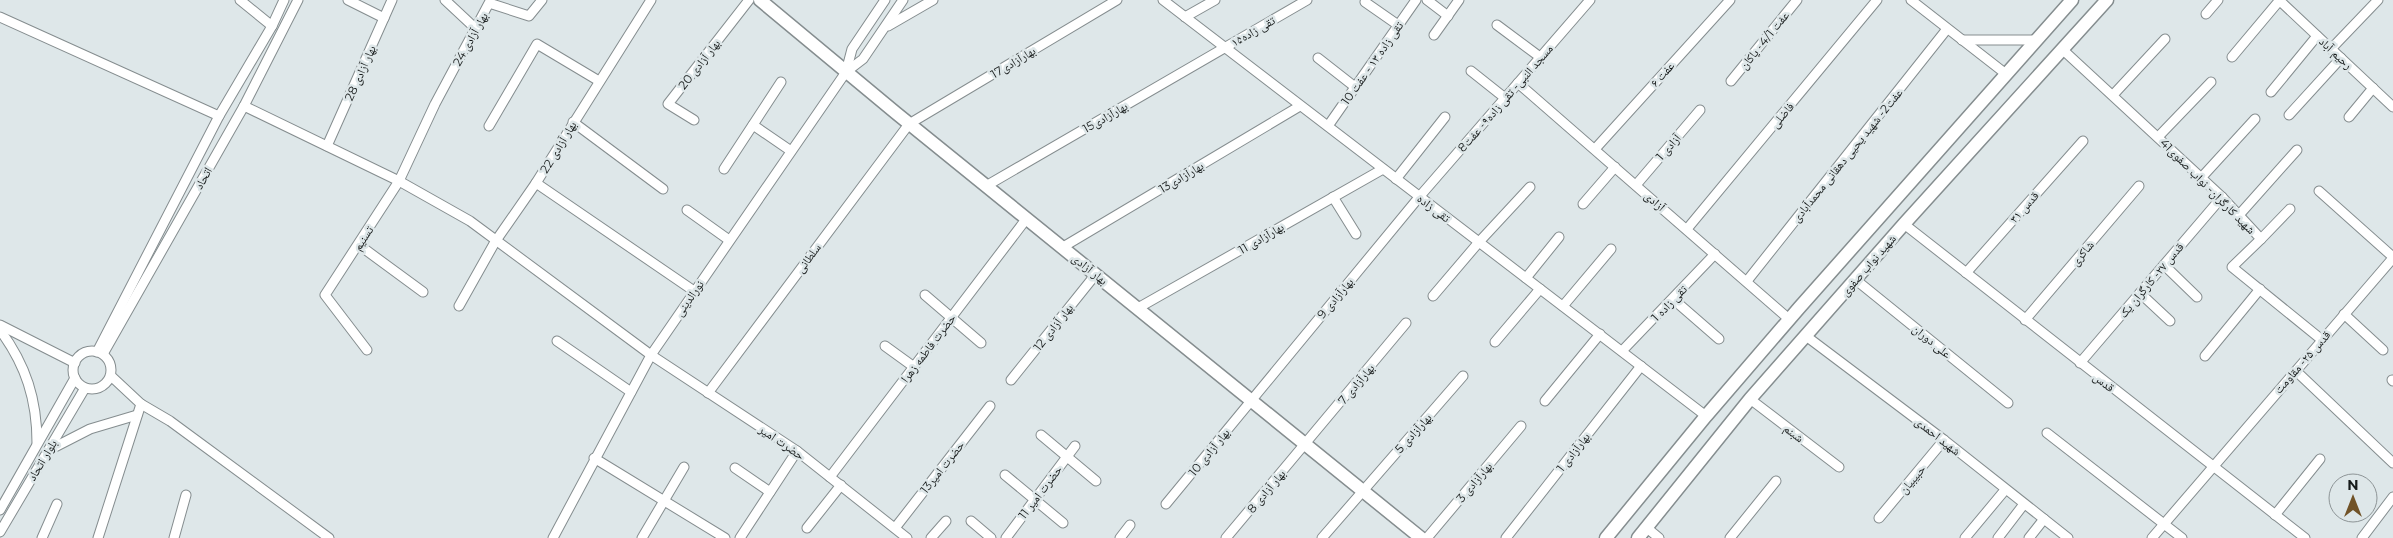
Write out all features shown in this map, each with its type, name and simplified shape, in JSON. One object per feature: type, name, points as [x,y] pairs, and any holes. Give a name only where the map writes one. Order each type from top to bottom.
[{"type":"main road","name":"بهار آزادی","points":[[760,0],[909,124],[1421,538]]},
{"type":"main road","name":"شهید نواب صفوی","points":[[1606,538],[1706,416],[2072,0]]},
{"type":"main road","name":"شهید نواب صفوی","points":[[1638,538],[1750,399],[1904,224],[2107,0]]},
{"type":"street","points":[[240,0],[272,26]]},
{"type":"street","name":"اتحاد","points":[[100,353],[219,116],[272,26],[284,0]]},
{"type":"street","name":"اتحاد","points":[[100,353],[244,106],[298,0]]},
{"type":"street","points":[[348,0],[384,18]]},
{"type":"street","name":"بهار آزادی 28","points":[[327,146],[392,0]]},
{"type":"street","points":[[445,0],[455,3],[475,28]]},
{"type":"street","name":"بهار آزادی 24","points":[[399,181],[435,104],[489,3],[529,16],[542,0]]},
{"type":"street","name":"بهار آزادی 22","points":[[651,0],[536,183],[694,291]]},
{"type":"street","name":"بهار آزادی 20","points":[[694,120],[668,104],[749,0]]},
{"type":"street","name":"نورالدینی","points":[[846,72],[852,49],[885,0]]},
{"type":"street","name":"نورالدینی","points":[[552,538],[651,355],[846,72],[863,59],[903,0]]},
{"type":"street","points":[[886,27],[933,0]]},
{"type":"street","name":"بهارآزادی17","points":[[909,124],[1117,0]]},
{"type":"street","name":"تقی زاده","points":[[1163,0],[1706,416]]},
{"type":"street","points":[[1185,18],[1215,0]]},
{"type":"street","name":"تقی زاده۱۵","points":[[1225,47],[1306,0]]},
{"type":"street","name":"تقی زاده ۱۳ - عفت 10","points":[[1328,126],[1416,0]]},
{"type":"street","points":[[1427,0],[1448,16]]},
{"type":"street","points":[[1434,35],[1459,0]]},
{"type":"street","name":"عفت ۶","points":[[1595,149],[1730,0]]},
{"type":"street","name":"عفت 4/1- پاکان","points":[[1731,81],[1797,0]]},
{"type":"street","name":"فاضلی","points":[[1687,229],[1877,0]]},
{"type":"street","points":[[1911,0],[2006,74]]},
{"type":"street","points":[[2206,14],[2218,0]]},
{"type":"street","points":[[2232,58],[2279,0]]},
{"type":"street","name":"رحیم آباد","points":[[2279,0],[2392,104]]},
{"type":"street","points":[[2331,49],[2378,0]]},
{"type":"street","name":"مسجد النبی- تقی زاده۹- عفت8","points":[[1420,196],[1540,57],[1585,1]]},
{"type":"street","points":[[1365,2],[1398,25]]},
{"type":"street","points":[[0,18],[219,116]]},
{"type":"street","points":[[1497,25],[1540,57]]},
{"type":"street","name":"عفت2- شهید یحیی دهقانی محمدآبادی","points":[[1747,281],[1947,29]]},
{"type":"street","points":[[2271,92],[2317,36]]},
{"type":"street","points":[[1962,40],[2002,38],[2037,40]]},
{"type":"street","points":[[2114,95],[2165,38]]},
{"type":"street","points":[[489,126],[537,44],[599,81]]},
{"type":"street","name":"بهارآزادی15","points":[[986,186],[1225,47]]},
{"type":"street","name":"شهید کارگران- نواب صفوی41","points":[[2062,49],[2114,95],[2222,198],[2261,239],[2232,266],[2322,340]]},
{"type":"street","points":[[1318,58],[1355,87]]},
{"type":"street","points":[[2289,115],[2341,58]]},
{"type":"street","points":[[1471,71],[1505,98]]},
{"type":"street","points":[[724,169],[781,82]]},
{"type":"street","points":[[2158,137],[2211,82]]},
{"type":"street","name":"آزادی","points":[[1518,83],[1790,320]]},
{"type":"street","points":[[2349,117],[2373,88]]},
{"type":"street","name":"حضرت امیر","points":[[244,106],[399,181],[470,221],[495,242],[651,355],[797,451],[906,538]]},
{"type":"street","name":"بهارآزادی13","points":[[1063,247],[1300,106]]},
{"type":"street","name":"آزادی 1","points":[[1636,184],[1700,110]]},
{"type":"street","points":[[1396,179],[1446,117]]},
{"type":"street","points":[[2201,178],[2255,119]]},
{"type":"street","points":[[573,122],[662,189]]},
{"type":"street","name":"سلطانی","points":[[708,393],[909,124]]},
{"type":"street","points":[[753,125],[790,151]]},
{"type":"street","name":"قدس ۳۱","points":[[1966,273],[2083,141]]},
{"type":"street","points":[[2239,215],[2297,150]]},
{"type":"street","points":[[1583,204],[1615,167]]},
{"type":"street","name":"بهارآزادی 11","points":[[1138,308],[1383,169]]},
{"type":"street","name":"تسنیم","points":[[368,350],[325,295],[399,181]]},
{"type":"street","points":[[460,306],[495,242],[536,183]]},
{"type":"street","name":"شاکری","points":[[2025,320],[2139,186]]},
{"type":"street","points":[[1433,296],[1479,242],[1530,187]]},
{"type":"street","points":[[2319,191],[2393,258]]},
{"type":"street","name":"بهارآزادی 9","points":[[1251,400],[1420,196]]},
{"type":"street","points":[[1333,198],[1356,234]]},
{"type":"street","name":"قدس ۲۷- کارگران یک","points":[[2080,363],[2222,198]]},
{"type":"street","points":[[2261,239],[2290,209]]},
{"type":"street","points":[[687,210],[729,240]]},
{"type":"street","name":"حضرت فاطمه زهرا","points":[[830,477],[1026,218]]},
{"type":"street","name":"قدس","points":[[1904,224],[2305,538]]},
{"type":"street","points":[[1526,278],[1559,237]]},
{"type":"street","points":[[359,245],[423,292]]},
{"type":"street","points":[[1563,306],[1611,249]]},
{"type":"street","name":"تقی زاده 1","points":[[1622,351],[1716,254]]},
{"type":"street","name":"قدس ۲۵- مقاومت","points":[[2152,538],[2393,258]]},
{"type":"street","points":[[2164,265],[2198,297]]},
{"type":"street","name":"بهار آزادی 12","points":[[1011,380],[1096,274]]},
{"type":"street","name":"علی دوران","points":[[1856,280],[2008,403]]},
{"type":"street","points":[[1495,342],[1540,289]]},
{"type":"street","points":[[2205,356],[2260,289]]},
{"type":"street","points":[[2140,293],[2170,321]]},
{"type":"street","points":[[925,295],[981,343]]},
{"type":"street","points":[[1673,299],[1719,339]]},
{"type":"street","points":[[2344,314],[2383,350]]},
{"type":"street","name":"بهارآزادی 7","points":[[1305,444],[1406,323]]},
{"type":"street","points":[[0,325],[75,362]]},
{"type":"street","points":[[0,330],[15,350],[29,381],[36,409],[37,444]]},
{"type":"street","points":[[1545,401],[1600,334]]},
{"type":"street","name":"شهید احمدی","points":[[1806,336],[1944,440],[2068,538]]},
{"type":"street","points":[[557,341],[631,392]]},
{"type":"street","points":[[885,346],[914,367]]},
{"type":"street","points":[[84,353],[100,353],[111,364],[111,376],[100,388],[85,388],[75,378],[75,362],[84,353]]},
{"type":"street","name":"بهارآزادی 1","points":[[1506,538],[1641,366]]},
{"type":"street","points":[[2296,370],[2393,462]]},
{"type":"street","points":[[111,376],[141,404],[170,421],[329,538]]},
{"type":"street","name":"بهارآزادی 5","points":[[1322,538],[1362,490],[1464,376]]},
{"type":"street","name":"بلوار اتحاد","points":[[0,510],[75,378]]},
{"type":"street","name":"بلوار اتحاد","points":[[0,532],[85,388]]},
{"type":"street","name":"شبنم","points":[[1750,399],[1839,467]]},
{"type":"street","name":"بهار آزادی 10","points":[[1166,504],[1251,400]]},
{"type":"street","points":[[98,538],[141,404]]},
{"type":"street","name":"حضرت امیر13","points":[[895,528],[990,406]]},
{"type":"street","points":[[47,452],[90,429],[137,415]]},
{"type":"street","name":"بهارآزادی 3","points":[[1427,538],[1521,426]]},
{"type":"street","points":[[2048,433],[2182,538]]},
{"type":"street","points":[[1041,435],[1096,481]]},
{"type":"street","name":"حبیبیان","points":[[1879,518],[1944,440]]},
{"type":"street","name":"بهار آزادی 8","points":[[1226,538],[1305,444]]},
{"type":"street","name":"حضرت امیر 11","points":[[1006,538],[1074,446]]},
{"type":"street","points":[[740,538],[797,451]]},
{"type":"street","points":[[594,458],[725,538]]},
{"type":"street","points":[[2275,515],[2320,459]]},
{"type":"street","points":[[642,538],[684,467]]},
{"type":"street","points":[[735,468],[770,492]]},
{"type":"street","points":[[1005,475],[1063,523]]},
{"type":"street","points":[[1730,538],[1776,481]]},
{"type":"street","points":[[806,528],[840,485]]},
{"type":"street","points":[[1966,538],[2006,490]]},
{"type":"street","points":[[174,538],[186,495]]},
{"type":"street","points":[[2362,538],[2393,497]]},
{"type":"street","points":[[42,538],[57,504]]},
{"type":"street","points":[[1998,538],[2024,504]]},
{"type":"street","points":[[2029,538],[2044,519]]},
{"type":"street","points":[[932,538],[946,521]]},
{"type":"street","points":[[971,521],[992,538]]},
{"type":"street","points":[[1120,538],[1130,525]]},
{"type":"street","points":[[1647,528],[1659,538]]}]
